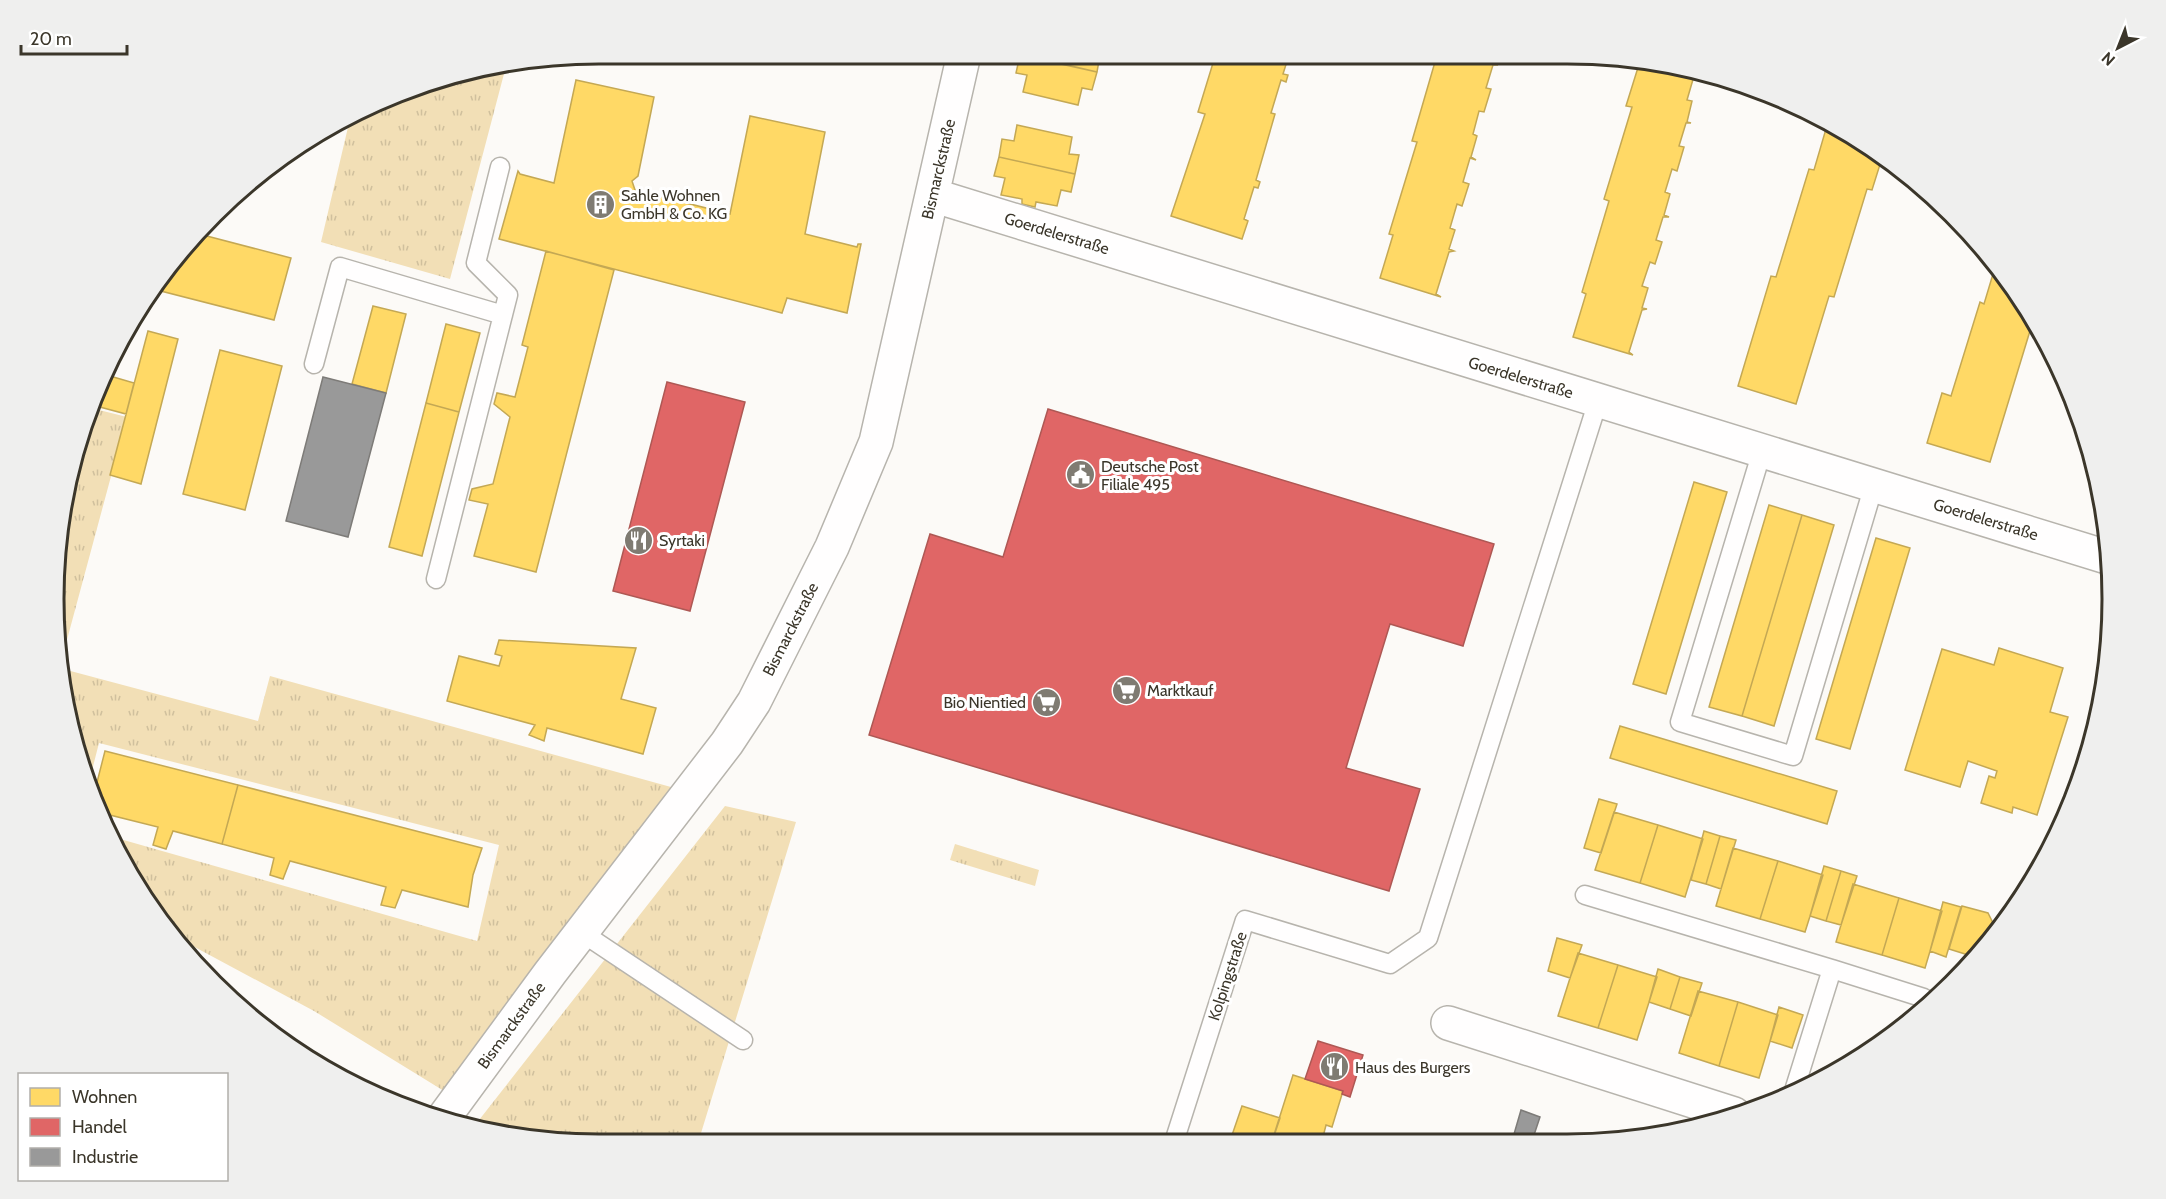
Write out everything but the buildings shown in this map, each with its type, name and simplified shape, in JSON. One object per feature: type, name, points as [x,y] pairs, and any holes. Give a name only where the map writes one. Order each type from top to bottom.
[{"type":"street","name":"Bismarckstraße","points":[[448,1112],[581,932],[733,735],[754,702],[832,547],[876,442],[961,64]]},
{"type":"street","name":"Goerdelerstraße","points":[[932,195],[2099,555]]},
{"type":"street","points":[[1448,1023],[1723,1111]]},
{"type":"lane","points":[[436,579],[508,295],[476,263],[500,167]]},
{"type":"lane","points":[[314,364],[340,267],[503,315]]},
{"type":"lane","name":"Kolpingstraße","points":[[1177,1134],[1245,920],[1390,964],[1428,938],[1598,401]]},
{"type":"lane","points":[[1762,451],[1680,722],[1793,756],[1874,485]]},
{"type":"lane","points":[[1585,894],[1924,998]]},
{"type":"lane","points":[[581,932],[743,1040]]},
{"type":"lane","points":[[1797,1082],[1832,969]]},
{"type":"green space","points":[[504,73],[450,279],[321,242],[348,128],[395,105],[428,93]]},
{"type":"green space","points":[[100,410],[127,417],[67,641],[64,600],[69,530],[83,461]]},
{"type":"green space","points":[[69,671],[258,721],[270,676],[689,792],[457,1099],[314,1011],[192,945],[155,897],[122,840],[477,941],[499,845],[99,743],[92,769],[75,704]]},
{"type":"green space","points":[[725,806],[796,822],[701,1134],[565,1133],[530,1130],[479,1120]]},
{"type":"green space","points":[[955,844],[1039,870],[1035,886],[950,860]]},
{"type":"place","name":"Sahle Wohnen GmbH & Co. KG","points":[[600,204]]},
{"type":"place","name":"Deutsche Post Filiale 495","points":[[1080,475]]},
{"type":"place","name":"Syrtaki","points":[[638,540]]},
{"type":"place","name":"Marktkauf","points":[[1126,690]]},
{"type":"place","name":"Bio Nientied","points":[[1047,702]]},
{"type":"place","name":"Haus des Burgers","points":[[1334,1067]]}]
